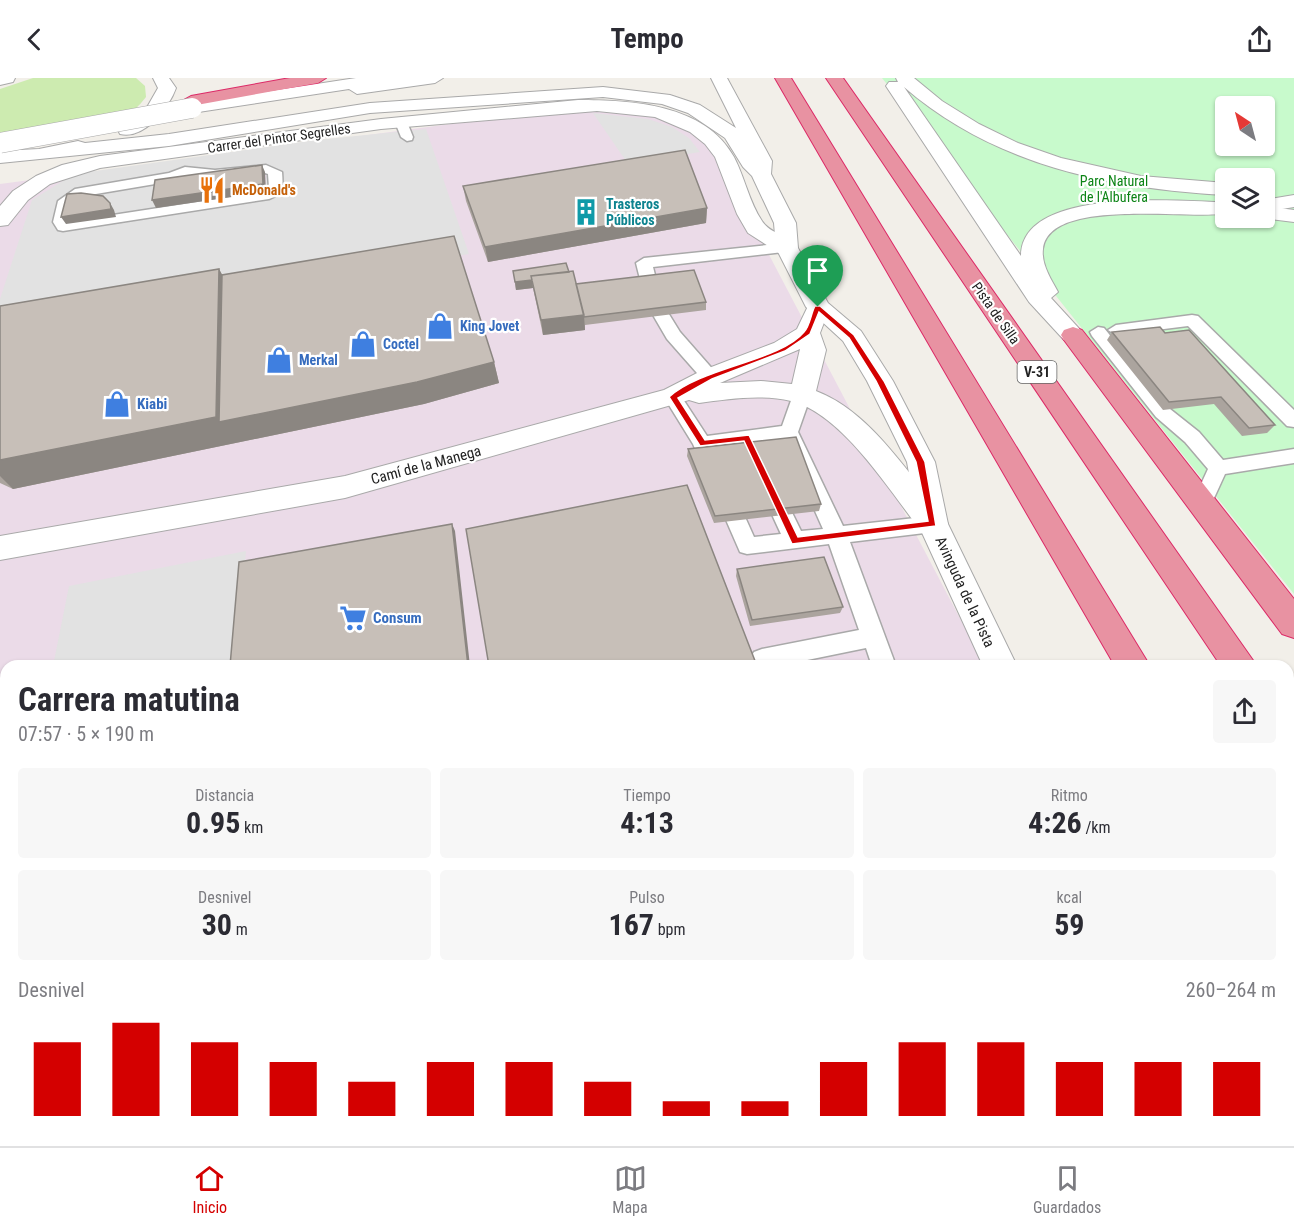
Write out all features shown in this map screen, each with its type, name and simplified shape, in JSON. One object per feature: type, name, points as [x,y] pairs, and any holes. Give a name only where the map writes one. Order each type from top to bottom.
[{"type":"highway","points":[[192,105],[318,78]]},
{"type":"highway","points":[[783,78],[1129,660]]},
{"type":"highway","name":"Pista de Silla","points":[[834,78],[1236,660]]},
{"type":"highway","points":[[1086,334],[1202,504],[1294,624]]},
{"type":"street","points":[[0,80],[7,78]]},
{"type":"street","points":[[128,129],[150,115],[164,101],[167,88],[161,78]]},
{"type":"street","points":[[0,135],[353,78]]},
{"type":"street","points":[[0,143],[192,105],[389,78]]},
{"type":"street","points":[[0,201],[15,174],[48,153],[96,142],[128,129],[176,118],[435,78]]},
{"type":"street","points":[[719,78],[762,161],[761,174]]},
{"type":"street","points":[[889,78],[1037,297],[1086,334]]},
{"type":"street","points":[[904,78],[944,112],[986,136],[1024,151],[1121,177],[1164,184],[1215,188]]},
{"type":"street","points":[[0,157],[110,148],[370,108],[572,92],[632,93],[664,99],[694,109],[715,120],[732,134],[750,163],[761,174],[785,223],[787,248],[818,307],[852,336],[880,381],[921,462],[933,524]]},
{"type":"street","name":"Carrer del Pintor Segrelles","points":[[0,220],[14,199],[27,187],[67,170],[100,162],[578,105],[637,108],[692,126],[711,139],[725,158],[756,228],[787,248]]},
{"type":"street","points":[[210,134],[396,128]]},
{"type":"street","points":[[1275,190],[1294,189]]},
{"type":"street","points":[[1275,204],[1294,201]]},
{"type":"street","points":[[1086,334],[1033,265],[1033,244],[1044,227],[1076,213],[1108,209],[1215,208]]},
{"type":"street","points":[[1275,213],[1294,216]]},
{"type":"street","points":[[802,395],[813,350],[808,333],[818,307]]},
{"type":"street","name":"Camí de la Manega","points":[[0,548],[345,487],[673,397],[710,377],[783,349],[808,333]]},
{"type":"street","name":"Avinguda de la Pista","points":[[673,397],[741,389],[771,389],[802,395],[833,411],[857,432],[933,524],[997,660]]},
{"type":"lane","points":[[266,169],[274,172],[276,188],[273,193],[243,200],[63,227],[60,222],[65,201],[80,192],[172,177],[185,171],[198,174],[222,174],[266,169]]},
{"type":"lane","points":[[649,283],[644,263],[787,248]]},
{"type":"lane","points":[[661,315],[673,335],[710,377]]},
{"type":"lane","points":[[1086,334],[1192,320],[1294,422]]},
{"type":"lane","points":[[1116,330],[1154,373]]},
{"type":"lane","points":[[1086,334],[1163,413],[1192,437],[1218,468]]},
{"type":"lane","points":[[802,395],[789,432],[837,536],[882,660]]},
{"type":"lane","points":[[673,397],[702,444],[747,546],[933,524]]},
{"type":"lane","points":[[1183,408],[1192,437]]},
{"type":"lane","points":[[702,444],[789,432]]},
{"type":"lane","points":[[746,437],[795,541]]},
{"type":"lane","points":[[1218,468],[1294,456]]},
{"type":"lane","points":[[1202,504],[1218,468]]},
{"type":"lane","points":[[762,660],[873,637]]},
{"type":"shaded area","points":[[626,107],[704,131],[982,660],[0,660],[0,184],[533,113]]},
{"type":"shaded area","points":[[593,113],[648,119],[672,127],[689,138],[700,152],[628,164]]},
{"type":"shaded area","points":[[426,129],[469,254],[0,335],[0,299],[32,200],[74,174],[316,140]],"holes":[[[266,173],[266,192],[159,187]]]},
{"type":"shaded area","points":[[246,551],[237,660],[54,660],[69,586]]},
{"type":"green space","points":[[33,78],[136,78],[145,86],[146,97],[133,111],[99,131],[59,142],[0,146],[0,89]]},
{"type":"green space","name":"Parc Natural de l'Albufera","points":[[882,78],[1294,78],[1294,594]]},
{"type":"building","name":"Trasteros Públicos","points":[[685,150],[707,208],[485,247],[463,186]]},
{"type":"building","points":[[262,165],[263,184],[152,200],[155,180]]},
{"type":"building","points":[[67,194],[103,196],[110,203],[111,209],[61,217]]},
{"type":"building","points":[[454,236],[494,362],[417,382],[219,422],[222,275]]},
{"type":"building","points":[[566,263],[569,272],[531,276],[532,280],[515,282],[513,271]]},
{"type":"building","name":"Kiabi","points":[[219,269],[216,417],[0,460],[0,306]]},
{"type":"building","points":[[694,270],[706,302],[584,317],[576,284]]},
{"type":"building","points":[[573,271],[584,315],[541,320],[531,276]]},
{"type":"building","points":[[1160,327],[1165,333],[1189,330],[1275,425],[1249,428],[1221,397],[1169,402],[1112,332]]},
{"type":"building","points":[[796,437],[821,504],[715,516],[688,449]]},
{"type":"building","points":[[687,485],[755,660],[488,660],[466,529]]},
{"type":"building","name":"Consum","points":[[452,524],[467,660],[231,660],[239,562]]},
{"type":"building","points":[[824,557],[843,607],[752,620],[737,569]]},
{"type":"place","name":"McDonald's","points":[[212,190]]},
{"type":"place","name":"Trasteros Públicos","points":[[586,212]]},
{"type":"place","name":"King Jovet","points":[[440,326]]},
{"type":"place","name":"Coctel","points":[[363,344]]},
{"type":"place","name":"Merkal","points":[[279,360]]},
{"type":"place","name":"Kiabi","points":[[117,404]]},
{"type":"place","name":"Consum","points":[[353,618]]},
{"type":"route","points":[[818,307],[852,336],[880,381],[921,462],[933,524],[795,541],[746,437],[702,444],[673,397],[710,377],[783,349],[808,333],[818,307]]}]
